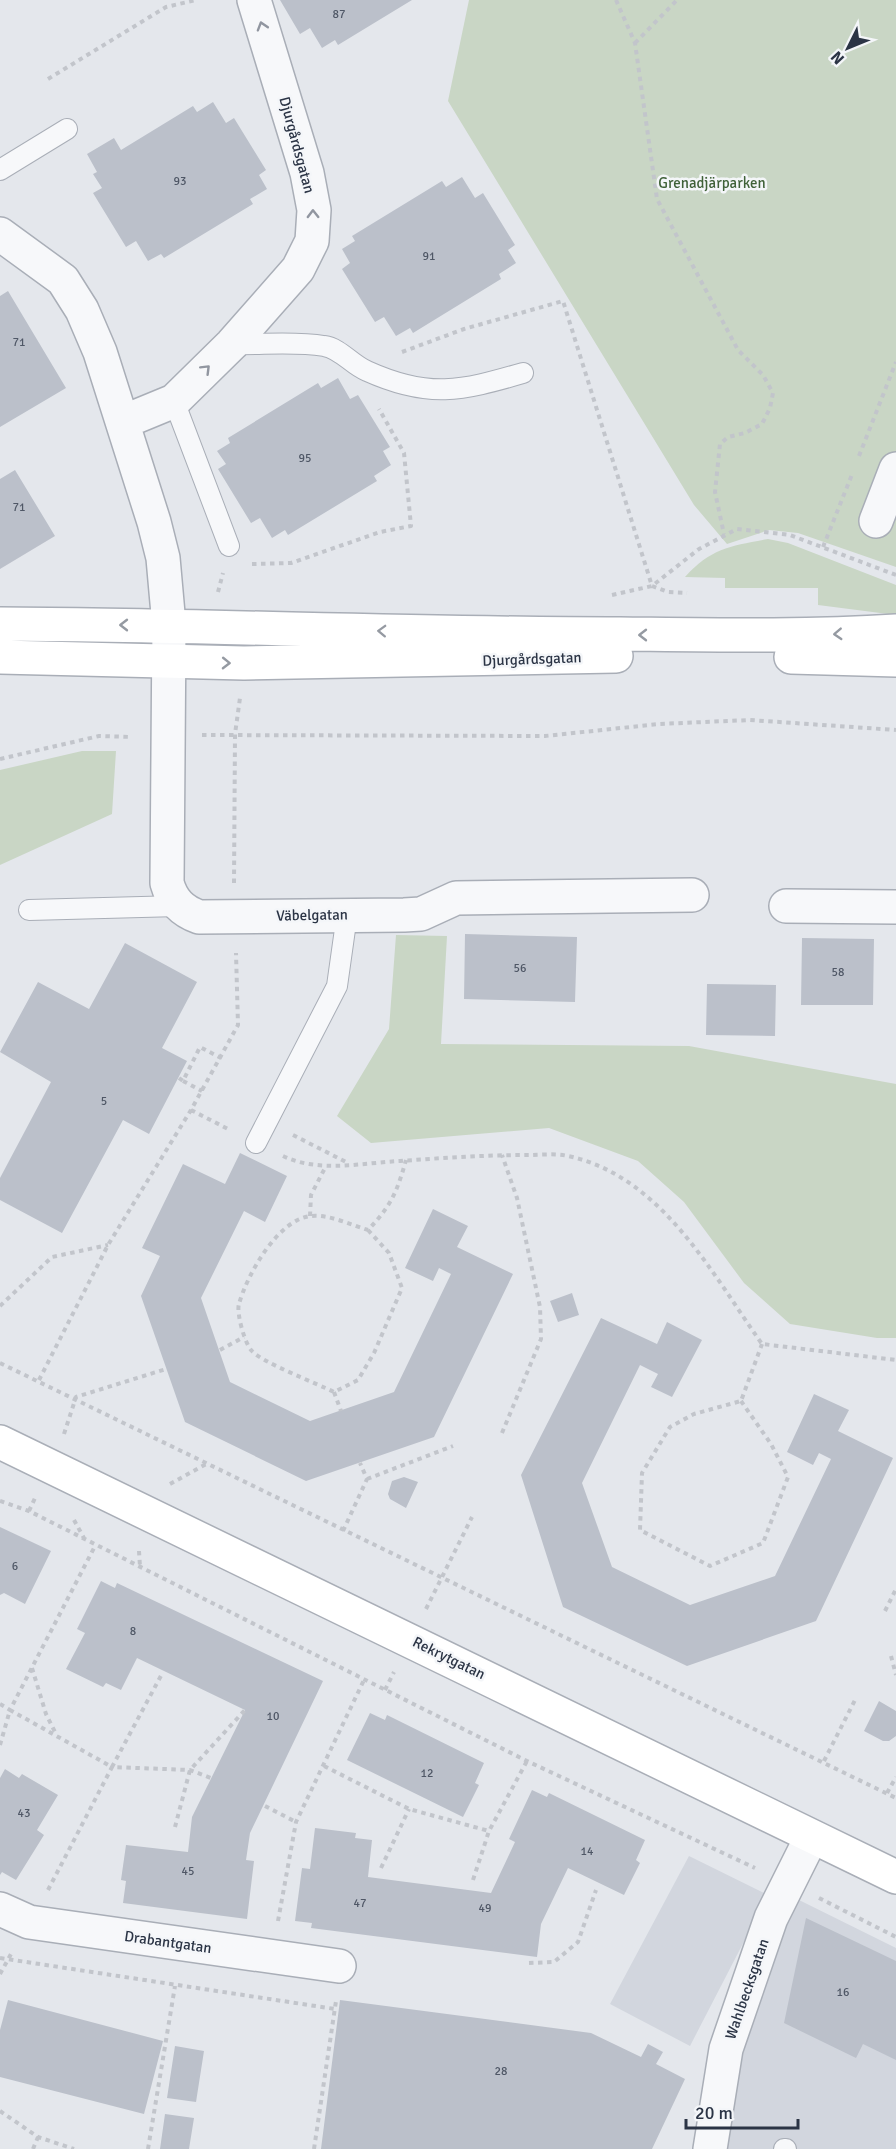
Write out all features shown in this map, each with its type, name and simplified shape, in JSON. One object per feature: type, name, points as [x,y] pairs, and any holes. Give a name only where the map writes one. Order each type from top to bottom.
[{"type":"main road","name":"Djurgårdsgatan","points":[[0,624],[169,625],[510,634],[829,635],[896,631]]},
{"type":"main road","name":"Djurgårdsgatan","points":[[0,657],[244,663],[619,656],[896,660]]},
{"type":"main road","name":"Rekrytgatan","points":[[0,1442],[411,1640],[811,1838],[896,1877]]},
{"type":"street","name":"Djurgårdsgatan","points":[[123,422],[174,401],[232,344],[298,269],[312,241],[314,210],[307,173],[254,0]]},
{"type":"street","points":[[0,234],[63,280],[82,310],[123,422],[163,558],[169,625],[167,884],[171,896],[179,906]]},
{"type":"street","points":[[876,521],[896,469]]},
{"type":"street","name":"Väbelgatan","points":[[179,906],[200,917],[421,914],[456,898],[692,895]]},
{"type":"street","points":[[786,906],[896,907]]},
{"type":"street","name":"Wahlbecksgatan","points":[[710,2149],[726,2049],[771,1918],[811,1838]]},
{"type":"street","name":"Drabantgatan","points":[[0,1909],[30,1922],[339,1966]]},
{"type":"lane","points":[[0,170],[67,129]]},
{"type":"lane","points":[[232,344],[326,346],[355,366],[379,377],[430,389],[456,390],[523,373]]},
{"type":"lane","points":[[174,401],[229,546]]},
{"type":"lane","points":[[29,910],[179,906]]},
{"type":"lane","points":[[256,1143],[337,986],[347,915]]},
{"type":"path","points":[[48,79],[166,8],[196,0]]},
{"type":"path","points":[[615,0],[635,43],[657,199],[738,350],[763,375],[773,393],[770,408],[762,424],[745,433],[728,437],[720,444],[715,492],[724,534]]},
{"type":"path","points":[[635,43],[677,0]]},
{"type":"path","points":[[507,318],[562,301],[652,586]]},
{"type":"path","points":[[247,564],[291,563],[380,532],[411,526]]},
{"type":"path","points":[[652,586],[699,549],[724,534],[737,529],[751,528],[790,535],[896,575]]},
{"type":"path","points":[[652,586],[668,592],[687,593]]},
{"type":"path","points":[[39,1380],[108,1245],[191,1110],[238,1025],[234,917],[235,734],[244,663]]},
{"type":"path","points":[[0,759],[99,736],[167,737],[235,734],[545,736],[659,724],[750,720],[896,730]]},
{"type":"path","points":[[202,1091],[181,1079],[200,1047],[221,1058]]},
{"type":"path","points":[[191,1110],[295,1162],[326,1166],[502,1155],[566,1155],[609,1168],[640,1190],[690,1241],[762,1344],[896,1360]]},
{"type":"path","points":[[268,1121],[348,1164]]},
{"type":"path","points":[[502,1155],[517,1198],[538,1296],[541,1339],[502,1433]]},
{"type":"path","points":[[368,1230],[386,1211],[397,1193],[405,1160]]},
{"type":"path","points":[[310,1216],[311,1195],[326,1166]]},
{"type":"path","points":[[334,1392],[358,1380],[374,1353],[402,1288],[389,1253],[368,1230],[327,1217],[310,1216],[289,1224],[263,1252],[238,1306],[244,1337],[252,1352],[334,1392],[341,1411]]},
{"type":"path","points":[[0,1306],[52,1257],[108,1245]]},
{"type":"path","points":[[220,1350],[244,1337]]},
{"type":"path","points":[[741,1401],[762,1344]]},
{"type":"path","points":[[0,1363],[76,1397],[343,1532],[443,1577],[896,1798]]},
{"type":"path","points":[[76,1397],[166,1369]]},
{"type":"path","points":[[741,1401],[771,1444],[788,1477],[763,1543],[710,1566],[640,1530],[642,1473],[670,1427],[694,1414],[741,1401]]},
{"type":"path","points":[[343,1532],[367,1479],[453,1446]]},
{"type":"path","points":[[168,1485],[208,1462]]},
{"type":"path","points":[[360,1463],[367,1479]]},
{"type":"path","points":[[0,1501],[29,1511],[527,1761],[896,1937]]},
{"type":"path","points":[[443,1577],[472,1517]]},
{"type":"path","points":[[0,1745],[10,1710],[95,1546]]},
{"type":"path","points":[[885,1611],[896,1589]]},
{"type":"path","points":[[891,1656],[896,1675]]},
{"type":"path","points":[[32,1667],[46,1714],[57,1735]]},
{"type":"path","points":[[30,1922],[164,1672]]},
{"type":"path","points":[[277,1929],[296,1822],[364,1680]]},
{"type":"path","points":[[824,1761],[855,1700]]},
{"type":"path","points":[[0,1704],[112,1767],[190,1770],[211,1778]]},
{"type":"path","points":[[175,1827],[190,1770],[245,1710]]},
{"type":"path","points":[[473,1880],[489,1831],[527,1761]]},
{"type":"path","points":[[324,1766],[409,1809],[489,1831]]},
{"type":"path","points":[[887,1793],[896,1777]]},
{"type":"path","points":[[265,1806],[296,1822]]},
{"type":"path","points":[[381,1868],[409,1809]]},
{"type":"path","points":[[529,1963],[554,1962],[578,1942],[596,1890]]},
{"type":"path","points":[[0,1958],[175,1986],[263,1996],[335,2009]]},
{"type":"path","points":[[315,2149],[339,1966]]},
{"type":"path","points":[[147,2149],[175,1986]]},
{"type":"path","points":[[0,2111],[38,2137],[74,2149]]},
{"type":"path","points":[[33,2149],[38,2137]]},
{"type":"shaded area","points":[[689,1856],[768,1895],[690,2046],[610,2004]]},
{"type":"shaded area","points":[[797,1899],[896,1948],[896,2149],[727,2149],[747,2021]]},
{"type":"green space","name":"Grenadjärparken","points":[[469,0],[896,0],[896,567],[798,533],[769,530],[727,544],[694,505],[448,101]]},
{"type":"green space","points":[[768,539],[788,543],[896,585],[896,615],[818,605],[818,588],[725,588],[725,578],[685,577],[713,554]]},
{"type":"green space","points":[[82,751],[116,751],[112,814],[0,865],[0,770]]},
{"type":"green space","points":[[396,935],[447,936],[441,1044],[689,1046],[896,1084],[896,1338],[877,1338],[790,1324],[744,1283],[684,1202],[638,1161],[549,1128],[371,1143],[337,1116],[389,1029]]},
{"type":"building","points":[[280,0],[412,0],[338,45],[335,40],[322,48],[310,28],[300,34]]},
{"type":"building","points":[[213,102],[226,123],[234,118],[266,170],[259,175],[267,189],[250,199],[253,204],[164,258],[161,254],[148,261],[136,241],[126,247],[93,193],[102,188],[93,174],[97,172],[87,154],[114,138],[121,150],[193,106],[197,112]]},
{"type":"building","points":[[462,177],[475,198],[483,193],[515,245],[508,250],[516,263],[499,274],[501,279],[413,333],[410,328],[396,336],[384,317],[375,322],[342,269],[350,263],[342,249],[355,241],[352,236],[442,181],[446,187]]},
{"type":"building","points":[[8,291],[66,388],[0,427],[0,296]]},
{"type":"building","points":[[338,378],[350,399],[358,395],[390,447],[383,451],[391,465],[374,476],[377,481],[288,535],[285,530],[272,538],[260,518],[251,523],[218,469],[226,464],[217,451],[230,443],[228,438],[318,383],[321,388]]},
{"type":"building","points":[[15,470],[55,536],[0,569],[0,479]]},
{"type":"building","points":[[465,934],[577,937],[575,1002],[464,999]]},
{"type":"building","points":[[802,938],[874,939],[873,1005],[801,1005]]},
{"type":"building","points":[[125,943],[197,982],[162,1048],[187,1061],[149,1134],[123,1120],[62,1233],[0,1200],[0,1178],[51,1082],[0,1052],[38,982],[89,1009]]},
{"type":"building","points":[[707,984],[776,985],[775,1036],[706,1035]]},
{"type":"building","points":[[240,1153],[287,1176],[265,1222],[244,1211],[201,1298],[230,1382],[310,1421],[394,1392],[451,1274],[439,1268],[433,1281],[405,1268],[433,1209],[468,1226],[457,1247],[513,1274],[434,1437],[306,1481],[185,1422],[141,1296],[160,1256],[142,1248],[183,1164],[225,1184]]},
{"type":"building","points":[[572,1293],[579,1315],[558,1322],[550,1301]]},
{"type":"building","points":[[601,1318],[657,1344],[667,1322],[702,1340],[672,1397],[651,1387],[658,1374],[640,1365],[582,1483],[612,1567],[690,1605],[775,1576],[831,1459],[819,1453],[813,1465],[787,1452],[814,1394],[849,1410],[838,1431],[893,1458],[816,1621],[687,1666],[563,1607],[521,1475]]},
{"type":"building","points":[[404,1477],[418,1482],[406,1508],[390,1499],[388,1494],[392,1481]]},
{"type":"building","points":[[0,1527],[51,1551],[25,1604],[4,1593],[0,1595]]},
{"type":"building","points":[[101,1581],[115,1588],[117,1583],[323,1681],[250,1833],[246,1860],[254,1861],[247,1919],[123,1903],[126,1881],[121,1880],[126,1845],[188,1852],[192,1817],[245,1710],[137,1658],[121,1690],[106,1683],[103,1687],[66,1669],[85,1633],[77,1629]]},
{"type":"building","points":[[879,1701],[896,1711],[896,1736],[889,1741],[883,1741],[864,1731]]},
{"type":"building","points":[[370,1713],[385,1720],[387,1715],[484,1763],[475,1783],[479,1785],[463,1817],[347,1760]]},
{"type":"building","points":[[5,1769],[19,1778],[22,1774],[58,1795],[37,1830],[44,1835],[16,1880],[2,1872],[0,1875],[0,1778]]},
{"type":"building","points":[[532,1790],[547,1797],[549,1793],[645,1840],[636,1860],[640,1863],[624,1895],[568,1868],[541,1924],[537,1957],[311,1928],[312,1923],[295,1921],[302,1868],[310,1869],[315,1828],[356,1833],[355,1838],[372,1840],[368,1877],[491,1893],[515,1842],[509,1839]]},
{"type":"building","points":[[806,1918],[896,1961],[896,2060],[863,2044],[856,2058],[784,2023]]},
{"type":"building","points":[[8,2000],[163,2041],[144,2114],[0,2077],[0,2030]]},
{"type":"building","points":[[340,2000],[591,2033],[641,2057],[648,2044],[663,2052],[656,2064],[685,2079],[652,2149],[321,2149]]},
{"type":"building","points":[[175,2046],[204,2051],[196,2102],[167,2098]]},
{"type":"building","points":[[165,2114],[194,2118],[189,2149],[160,2149]]}]
